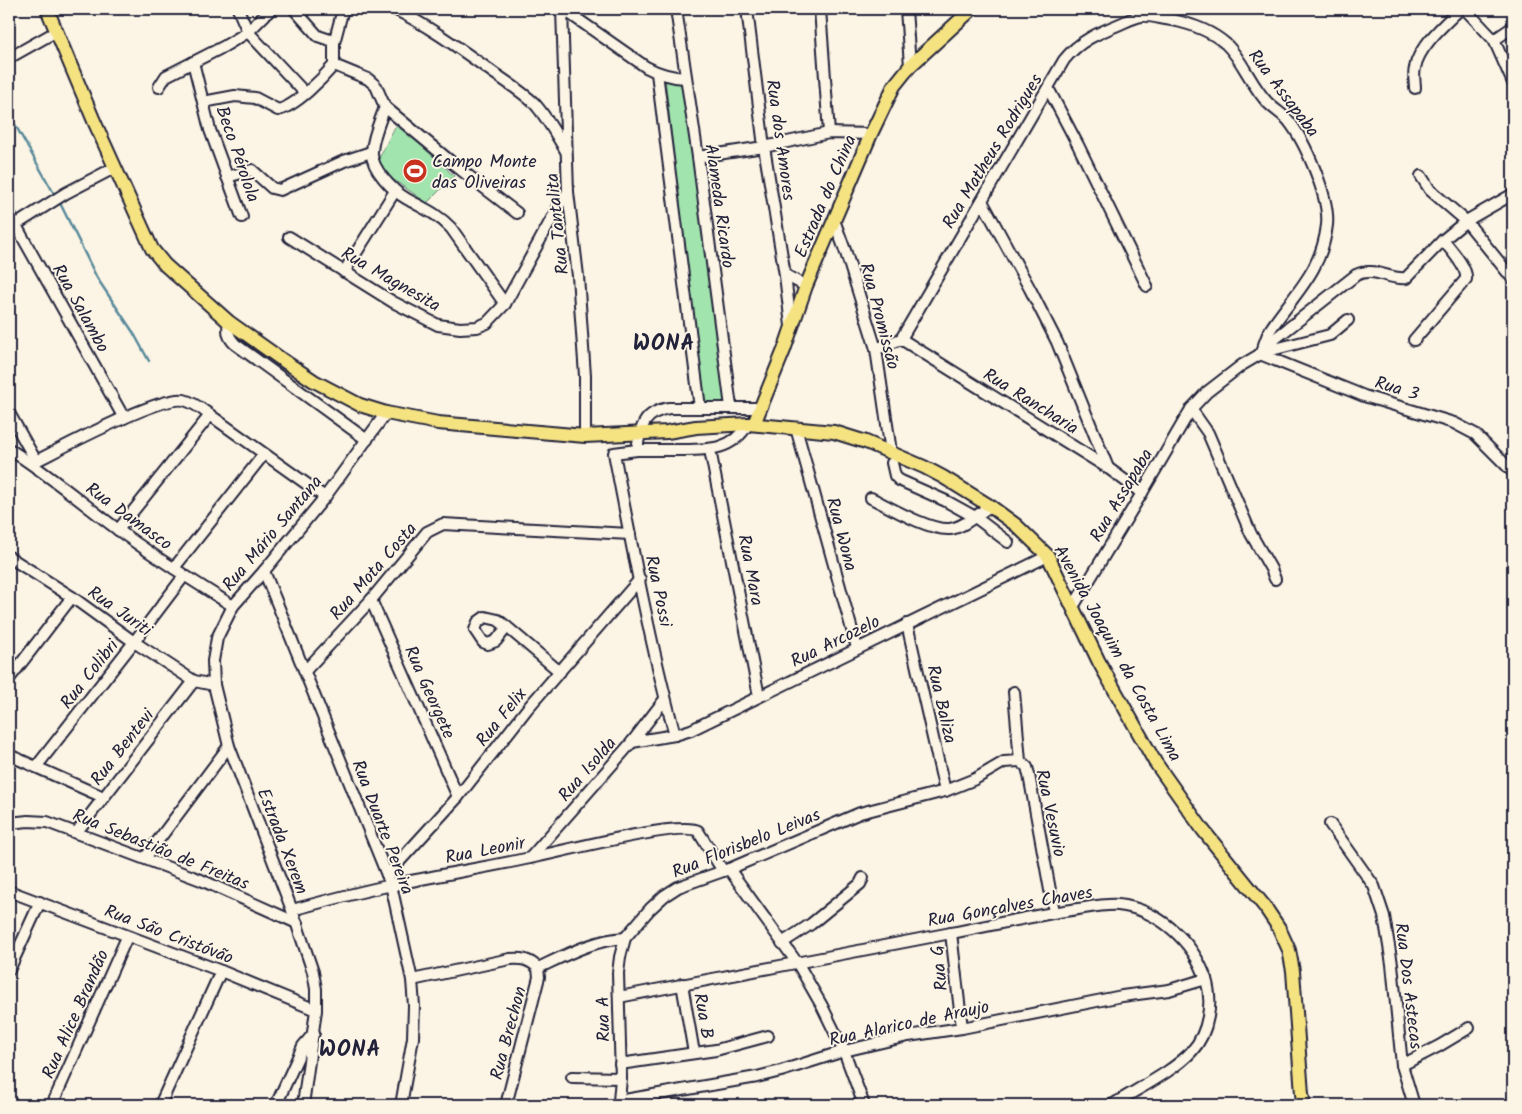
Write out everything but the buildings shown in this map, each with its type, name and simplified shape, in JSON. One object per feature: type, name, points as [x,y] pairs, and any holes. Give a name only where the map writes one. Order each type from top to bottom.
[{"type":"main road","name":"Avenida Joaquim da Costa Lima","points":[[47,9],[114,168],[152,249],[164,265],[229,322],[281,360],[314,381],[360,405],[386,414],[438,423],[585,436],[639,434],[715,425],[751,424],[834,432],[866,442],[891,457],[943,477],[990,506],[1016,525],[1048,556],[1073,600],[1116,693],[1155,762],[1203,830],[1265,907],[1279,928],[1289,950],[1293,971],[1304,1105]]},
{"type":"main road","name":"Estrada do China","points":[[751,424],[760,408],[806,286],[871,134],[894,86],[910,66],[972,9]]},
{"type":"street","points":[[238,9],[248,32],[305,93]]},
{"type":"street","points":[[159,87],[166,76],[248,32],[271,9]]},
{"type":"street","points":[[294,9],[318,36],[334,43]]},
{"type":"street","points":[[203,102],[235,96],[255,98],[278,110],[290,104],[305,93],[334,65],[334,43],[343,9]]},
{"type":"street","points":[[394,9],[416,20],[450,42],[522,93],[544,115],[567,152]]},
{"type":"street","points":[[562,9],[646,67],[658,73],[685,78]]},
{"type":"street","name":"Rua Tantalita","points":[[562,9],[568,192],[578,276],[584,376],[585,436]]},
{"type":"street","name":"Alameda Ricardo","points":[[676,9],[698,156],[731,407]]},
{"type":"street","name":"Rua dos Amores","points":[[747,9],[764,147],[785,275],[791,326]]},
{"type":"street","points":[[820,9],[829,133]]},
{"type":"street","points":[[906,9],[910,66]]},
{"type":"street","points":[[1415,88],[1415,68],[1425,46],[1460,9]]},
{"type":"street","points":[[1465,9],[1494,40],[1513,83]]},
{"type":"street","name":"Rua Matheus Rodrigues","points":[[901,339],[1072,50],[1094,35],[1142,16],[1154,16],[1172,20]]},
{"type":"street","name":"Rua Assapaba","points":[[1073,600],[1142,493],[1191,409],[1207,392],[1262,353],[1267,336],[1307,282],[1318,260],[1328,223],[1321,188],[1310,158],[1290,122],[1268,104],[1258,92],[1232,50],[1216,36],[1199,27],[1172,20]]},
{"type":"street","points":[[1494,40],[1513,27]]},
{"type":"street","points":[[9,58],[57,31]]},
{"type":"street","name":"Beco Pérolola","points":[[193,62],[210,130],[242,217]]},
{"type":"street","points":[[334,65],[368,79],[376,86],[385,107],[461,170],[518,213]]},
{"type":"street","points":[[658,73],[700,408]]},
{"type":"street","points":[[1048,88],[1147,286]]},
{"type":"street","points":[[385,107],[371,152],[374,166],[395,191],[442,218],[452,228],[506,304]]},
{"type":"street","points":[[698,156],[764,147],[829,133],[871,134]]},
{"type":"street","points":[[227,177],[252,170],[272,188],[280,190],[344,161],[371,152]]},
{"type":"street","points":[[12,227],[66,193],[114,168]]},
{"type":"street","points":[[1421,176],[1430,190],[1466,221],[1513,279]]},
{"type":"street","points":[[344,272],[395,191]]},
{"type":"street","name":"Rua Magnesita","points":[[290,237],[394,302],[438,325],[460,328],[477,327],[487,323],[506,304],[568,192]]},
{"type":"street","points":[[1262,353],[1276,338],[1362,272],[1374,272],[1406,278],[1443,240],[1466,221],[1513,194]]},
{"type":"street","points":[[982,201],[1030,288],[1056,342],[1108,468]]},
{"type":"street","name":"Rua Salambo","points":[[9,214],[12,227],[124,418]]},
{"type":"street","name":"Rua Promissão","points":[[834,220],[876,349],[891,457]]},
{"type":"street","points":[[1414,340],[1467,276],[1465,269],[1443,240]]},
{"type":"street","points":[[785,275],[806,286]]},
{"type":"street","points":[[1262,353],[1330,335],[1348,320]]},
{"type":"street","points":[[229,322],[227,330],[229,337],[235,344],[367,440]]},
{"type":"street","points":[[876,349],[901,339]]},
{"type":"street","name":"Rua Rancharia","points":[[901,339],[1108,468],[1142,493]]},
{"type":"street","name":"Rua 3","points":[[1262,353],[1364,396],[1454,423],[1475,434],[1513,472]]},
{"type":"street","points":[[9,413],[36,463],[124,418],[164,402],[177,399],[190,402],[210,414],[324,497]]},
{"type":"street","points":[[631,451],[651,413],[669,408],[760,408]]},
{"type":"street","points":[[1191,409],[1208,433],[1251,534],[1275,579]]},
{"type":"street","points":[[118,530],[210,414]]},
{"type":"street","name":"Rua Mário Santana","points":[[214,685],[213,662],[216,643],[221,627],[232,606],[264,571],[324,497],[386,414]]},
{"type":"street","points":[[631,451],[710,450],[725,446],[743,433],[751,424]]},
{"type":"street","name":"Rua Wona","points":[[796,428],[857,648]]},
{"type":"street","points":[[624,435],[631,451]]},
{"type":"street","name":"Rua Damasco","points":[[9,449],[36,463],[118,530],[184,576],[232,606]]},
{"type":"street","name":"Rua Mara","points":[[710,450],[759,696]]},
{"type":"street","name":"Rua Possi","points":[[631,451],[614,452],[665,699],[675,735]]},
{"type":"street","points":[[174,568],[264,454]]},
{"type":"street","points":[[891,457],[895,476],[900,480],[946,501],[974,517],[1008,542]]},
{"type":"street","points":[[870,498],[929,526],[949,529],[974,517],[990,506]]},
{"type":"street","name":"Rua Mota Costa","points":[[305,671],[372,600],[427,532],[443,524],[630,534]]},
{"type":"street","name":"Rua Arcozelo","points":[[632,742],[675,735],[690,730],[1048,556]]},
{"type":"street","name":"Rua Juriti","points":[[9,558],[72,597],[134,642],[194,681],[214,685]]},
{"type":"street","name":"Rua Duarte Pereira","points":[[264,571],[391,885],[412,980],[414,1006],[414,1038],[401,1105]]},
{"type":"street","name":"Rua Colibri","points":[[36,767],[184,576]]},
{"type":"street","name":"Rua Felix","points":[[387,875],[458,797],[528,709],[640,579]]},
{"type":"street","points":[[9,679],[72,597]]},
{"type":"street","name":"Rua Georgete","points":[[372,600],[458,797]]},
{"type":"street","name":"Rua Baliza","points":[[907,624],[945,791]]},
{"type":"street","points":[[507,627],[560,672]]},
{"type":"street","name":"Rua Bentevi","points":[[76,833],[194,681]]},
{"type":"street","name":"Estrada Xerem","points":[[214,685],[230,746],[297,923],[313,972],[316,989],[316,1010],[303,1105]]},
{"type":"street","name":"Rua Vesuvio","points":[[1014,692],[1020,761],[1026,767],[1029,775],[1054,912]]},
{"type":"street","name":"Rua Isolda","points":[[530,858],[632,742],[665,699]]},
{"type":"street","points":[[145,858],[230,746]]},
{"type":"street","points":[[9,755],[103,796]]},
{"type":"street","name":"Rua Florisbelo Leivas","points":[[625,938],[664,896],[689,882],[726,870],[860,813],[945,791],[975,779],[1004,762],[1020,761]]},
{"type":"street","name":"Rua Sebastião de Freitas","points":[[9,823],[47,822],[202,880],[297,923]]},
{"type":"street","name":"Rua Dos Astecas","points":[[1330,824],[1374,886],[1384,916],[1390,940],[1402,1065],[1414,1105]]},
{"type":"street","name":"Rua Leonir","points":[[292,910],[391,885],[607,841],[686,828],[698,831],[726,870]]},
{"type":"street","points":[[726,870],[798,964],[844,1050],[864,1105]]},
{"type":"street","points":[[782,943],[829,910],[860,884],[863,878]]},
{"type":"street","name":"Rua São Cristóvão","points":[[9,891],[221,971],[316,1010]]},
{"type":"street","points":[[9,970],[40,902]]},
{"type":"street","name":"Rua Gonçalves Chaves","points":[[619,997],[798,964],[1054,912],[1119,905],[1139,910],[1156,918],[1177,933],[1198,960],[1206,979],[1210,996],[1207,1020],[1200,1039],[1193,1050],[1177,1064],[1112,1105]]},
{"type":"street","name":"Rua G","points":[[951,933],[962,1028]]},
{"type":"street","name":"Rua Alice Brandão","points":[[52,1105],[127,937]]},
{"type":"street","points":[[412,980],[510,959],[522,959],[533,963],[538,968],[575,951],[601,942],[625,938]]},
{"type":"street","name":"Rua A","points":[[618,1103],[621,1078],[620,956],[625,938]]},
{"type":"street","name":"Rua Brechon","points":[[506,1105],[539,977],[538,968]]},
{"type":"street","points":[[160,1105],[221,971]]},
{"type":"street","name":"Rua Alarico de Araujo","points":[[618,1103],[782,1071],[844,1050],[908,1036],[962,1028],[1122,996],[1169,990],[1206,979]]},
{"type":"street","name":"Rua B","points":[[682,984],[694,1054]]},
{"type":"street","points":[[1402,1065],[1440,1046],[1469,1028]]},
{"type":"street","points":[[276,1105],[303,1046],[314,1033]]},
{"type":"street","points":[[620,1064],[694,1054],[768,1036]]},
{"type":"street","points":[[572,1077],[621,1078]]},
{"type":"green space","points":[[682,77],[727,405],[702,405],[665,78]]},
{"type":"green space","points":[[401,126],[454,176],[427,203],[384,173],[378,160],[395,127]]},
{"type":"waterway","points":[[9,114],[56,197]]},
{"type":"waterway","points":[[59,201],[97,278],[133,332],[149,361]]},
{"type":"place","name":"Campo Monte das Oliveiras","points":[[415,171]]},
{"type":"district","name":"WONA","points":[[664,342]]},
{"type":"district","name":"WONA","points":[[350,1048]]}]
